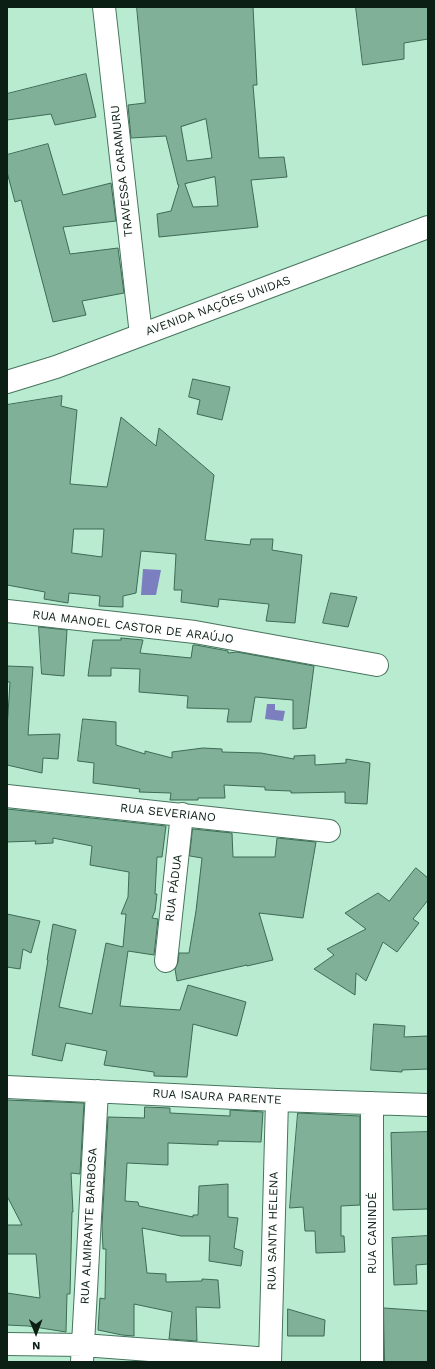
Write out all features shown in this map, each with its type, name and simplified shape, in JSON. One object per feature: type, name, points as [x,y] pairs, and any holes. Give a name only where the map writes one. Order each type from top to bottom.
[{"type":"street","name":"TRAVESSA CARAMURU","points":[[104,7],[141,335]]},
{"type":"street","name":"AVENIDA NAÇÕES UNIDAS","points":[[7,382],[56,367],[428,227]]},
{"type":"street","name":"RUA MANOEL CASTOR DE ARAÚJO","points":[[7,610],[195,632],[377,665]]},
{"type":"street","name":"RUA SEVERIANO","points":[[7,796],[329,831]]},
{"type":"street","name":"RUA PÁDUA","points":[[166,961],[182,814]]},
{"type":"street","name":"RUA ISAURA PARENTE","points":[[7,1087],[277,1100],[428,1105]]},
{"type":"street","name":"RUA ALMIRANTE BARBOSA","points":[[82,1354],[97,1091]]},
{"type":"street","name":"RUA SANTA HELENA","points":[[270,1361],[277,1100]]},
{"type":"street","name":"RUA CANINDÉ","points":[[372,1103],[372,1362]]},
{"type":"street","points":[[7,1344],[82,1354],[270,1361]]},
{"type":"water","points":[[143,569],[161,570],[156,595],[141,595]]},
{"type":"water","points":[[267,704],[275,704],[275,710],[285,711],[283,721],[265,719]]},
{"type":"building","points":[[137,7],[253,7],[257,85],[253,85],[259,158],[284,157],[287,177],[251,180],[258,227],[159,237],[157,214],[171,211],[179,185],[166,136],[131,138],[128,105],[145,103]],"holes":[[[206,119],[212,158],[187,161],[181,127]],[[215,177],[218,206],[193,207],[185,184]]]},
{"type":"building","points":[[356,7],[428,7],[428,39],[404,43],[404,59],[363,65]]},
{"type":"building","points":[[86,74],[96,117],[55,125],[51,114],[7,120],[7,94]]},
{"type":"building","points":[[48,144],[63,195],[111,183],[116,221],[63,227],[70,254],[118,248],[124,293],[82,301],[86,315],[53,322],[21,200],[15,202],[7,172],[7,155]]},
{"type":"building","points":[[193,379],[230,387],[222,420],[197,414],[200,400],[189,397]]},
{"type":"building","points":[[62,396],[61,406],[77,410],[70,484],[107,487],[121,417],[156,446],[159,428],[214,475],[205,540],[250,545],[251,539],[273,539],[272,550],[302,555],[295,623],[266,621],[269,604],[219,599],[218,607],[181,602],[182,590],[174,590],[176,554],[141,551],[136,593],[123,596],[123,607],[99,606],[100,596],[69,593],[68,603],[44,599],[45,592],[7,585],[7,405]],"holes":[[[74,529],[104,529],[102,557],[72,553]]]},
{"type":"building","points":[[331,593],[357,597],[348,627],[323,623]]},
{"type":"building","points":[[39,627],[67,630],[64,676],[42,674]]},
{"type":"building","points":[[121,638],[143,640],[140,653],[191,658],[193,645],[196,645],[228,651],[228,653],[237,652],[314,666],[306,728],[293,729],[293,700],[255,697],[251,722],[227,722],[229,709],[187,708],[188,696],[139,692],[140,669],[111,668],[111,676],[88,676],[93,640],[121,640]]},
{"type":"building","points":[[7,666],[33,667],[28,735],[60,734],[58,759],[43,758],[42,773],[7,765],[7,729],[10,682],[7,682]]},
{"type":"building","points":[[83,719],[116,722],[116,745],[145,754],[145,751],[172,758],[172,752],[203,748],[222,749],[222,752],[261,753],[294,759],[294,756],[315,755],[315,765],[346,763],[346,759],[370,763],[367,804],[345,803],[345,792],[291,793],[291,791],[265,790],[265,787],[224,785],[225,798],[170,800],[171,793],[139,792],[140,789],[93,783],[94,763],[78,761]]},
{"type":"building","points":[[7,809],[166,826],[162,857],[157,857],[155,894],[157,894],[155,911],[152,918],[158,919],[154,955],[128,951],[120,1006],[180,1010],[188,985],[246,1002],[237,1036],[193,1024],[187,1077],[154,1076],[154,1072],[104,1065],[107,1051],[66,1043],[62,1061],[32,1055],[53,924],[76,930],[59,1007],[92,1014],[106,943],[123,947],[126,914],[121,914],[128,897],[129,872],[90,865],[92,846],[53,838],[53,843],[35,844],[36,841],[7,842]]},
{"type":"building","points":[[193,829],[232,833],[233,857],[275,857],[277,838],[316,842],[303,918],[259,913],[273,960],[177,981],[175,969],[178,962],[179,953],[189,953],[196,911],[202,858],[190,856]]},
{"type":"building","points":[[416,868],[428,878],[428,900],[413,919],[419,923],[397,952],[383,942],[366,981],[356,973],[355,995],[314,969],[334,955],[327,949],[366,929],[345,913],[378,893],[389,901]]},
{"type":"building","points":[[7,914],[40,921],[31,953],[23,949],[20,969],[7,967]]},
{"type":"building","points":[[374,1024],[405,1026],[404,1037],[428,1036],[428,1069],[402,1070],[402,1072],[371,1070]]},
{"type":"building","points":[[7,1100],[84,1103],[80,1174],[71,1173],[73,1212],[70,1294],[67,1294],[66,1332],[28,1326],[7,1325],[7,1293],[40,1298],[36,1254],[7,1254],[7,1225],[22,1225],[7,1196]]},
{"type":"building","points":[[145,1107],[170,1108],[170,1113],[230,1116],[230,1110],[263,1112],[261,1142],[218,1141],[218,1145],[168,1143],[168,1165],[127,1163],[125,1201],[138,1202],[139,1206],[193,1217],[193,1215],[198,1215],[199,1186],[228,1184],[228,1217],[238,1218],[234,1248],[243,1251],[241,1266],[209,1261],[210,1236],[181,1236],[142,1228],[147,1273],[166,1274],[166,1282],[202,1281],[202,1279],[218,1280],[220,1308],[196,1307],[197,1341],[169,1339],[172,1312],[134,1304],[134,1336],[98,1330],[100,1298],[105,1299],[106,1249],[103,1249],[102,1226],[108,1117],[144,1118]]},
{"type":"building","points":[[298,1113],[360,1116],[360,1205],[341,1206],[341,1236],[344,1236],[345,1252],[316,1253],[315,1231],[305,1231],[303,1207],[290,1208]]},
{"type":"building","points":[[428,1132],[428,1209],[393,1210],[391,1133]]},
{"type":"building","points":[[428,1236],[428,1264],[416,1265],[417,1284],[394,1285],[392,1238]]},
{"type":"building","points":[[384,1308],[428,1311],[428,1362],[385,1362]]},
{"type":"building","points":[[288,1309],[325,1320],[324,1336],[288,1336]]}]
